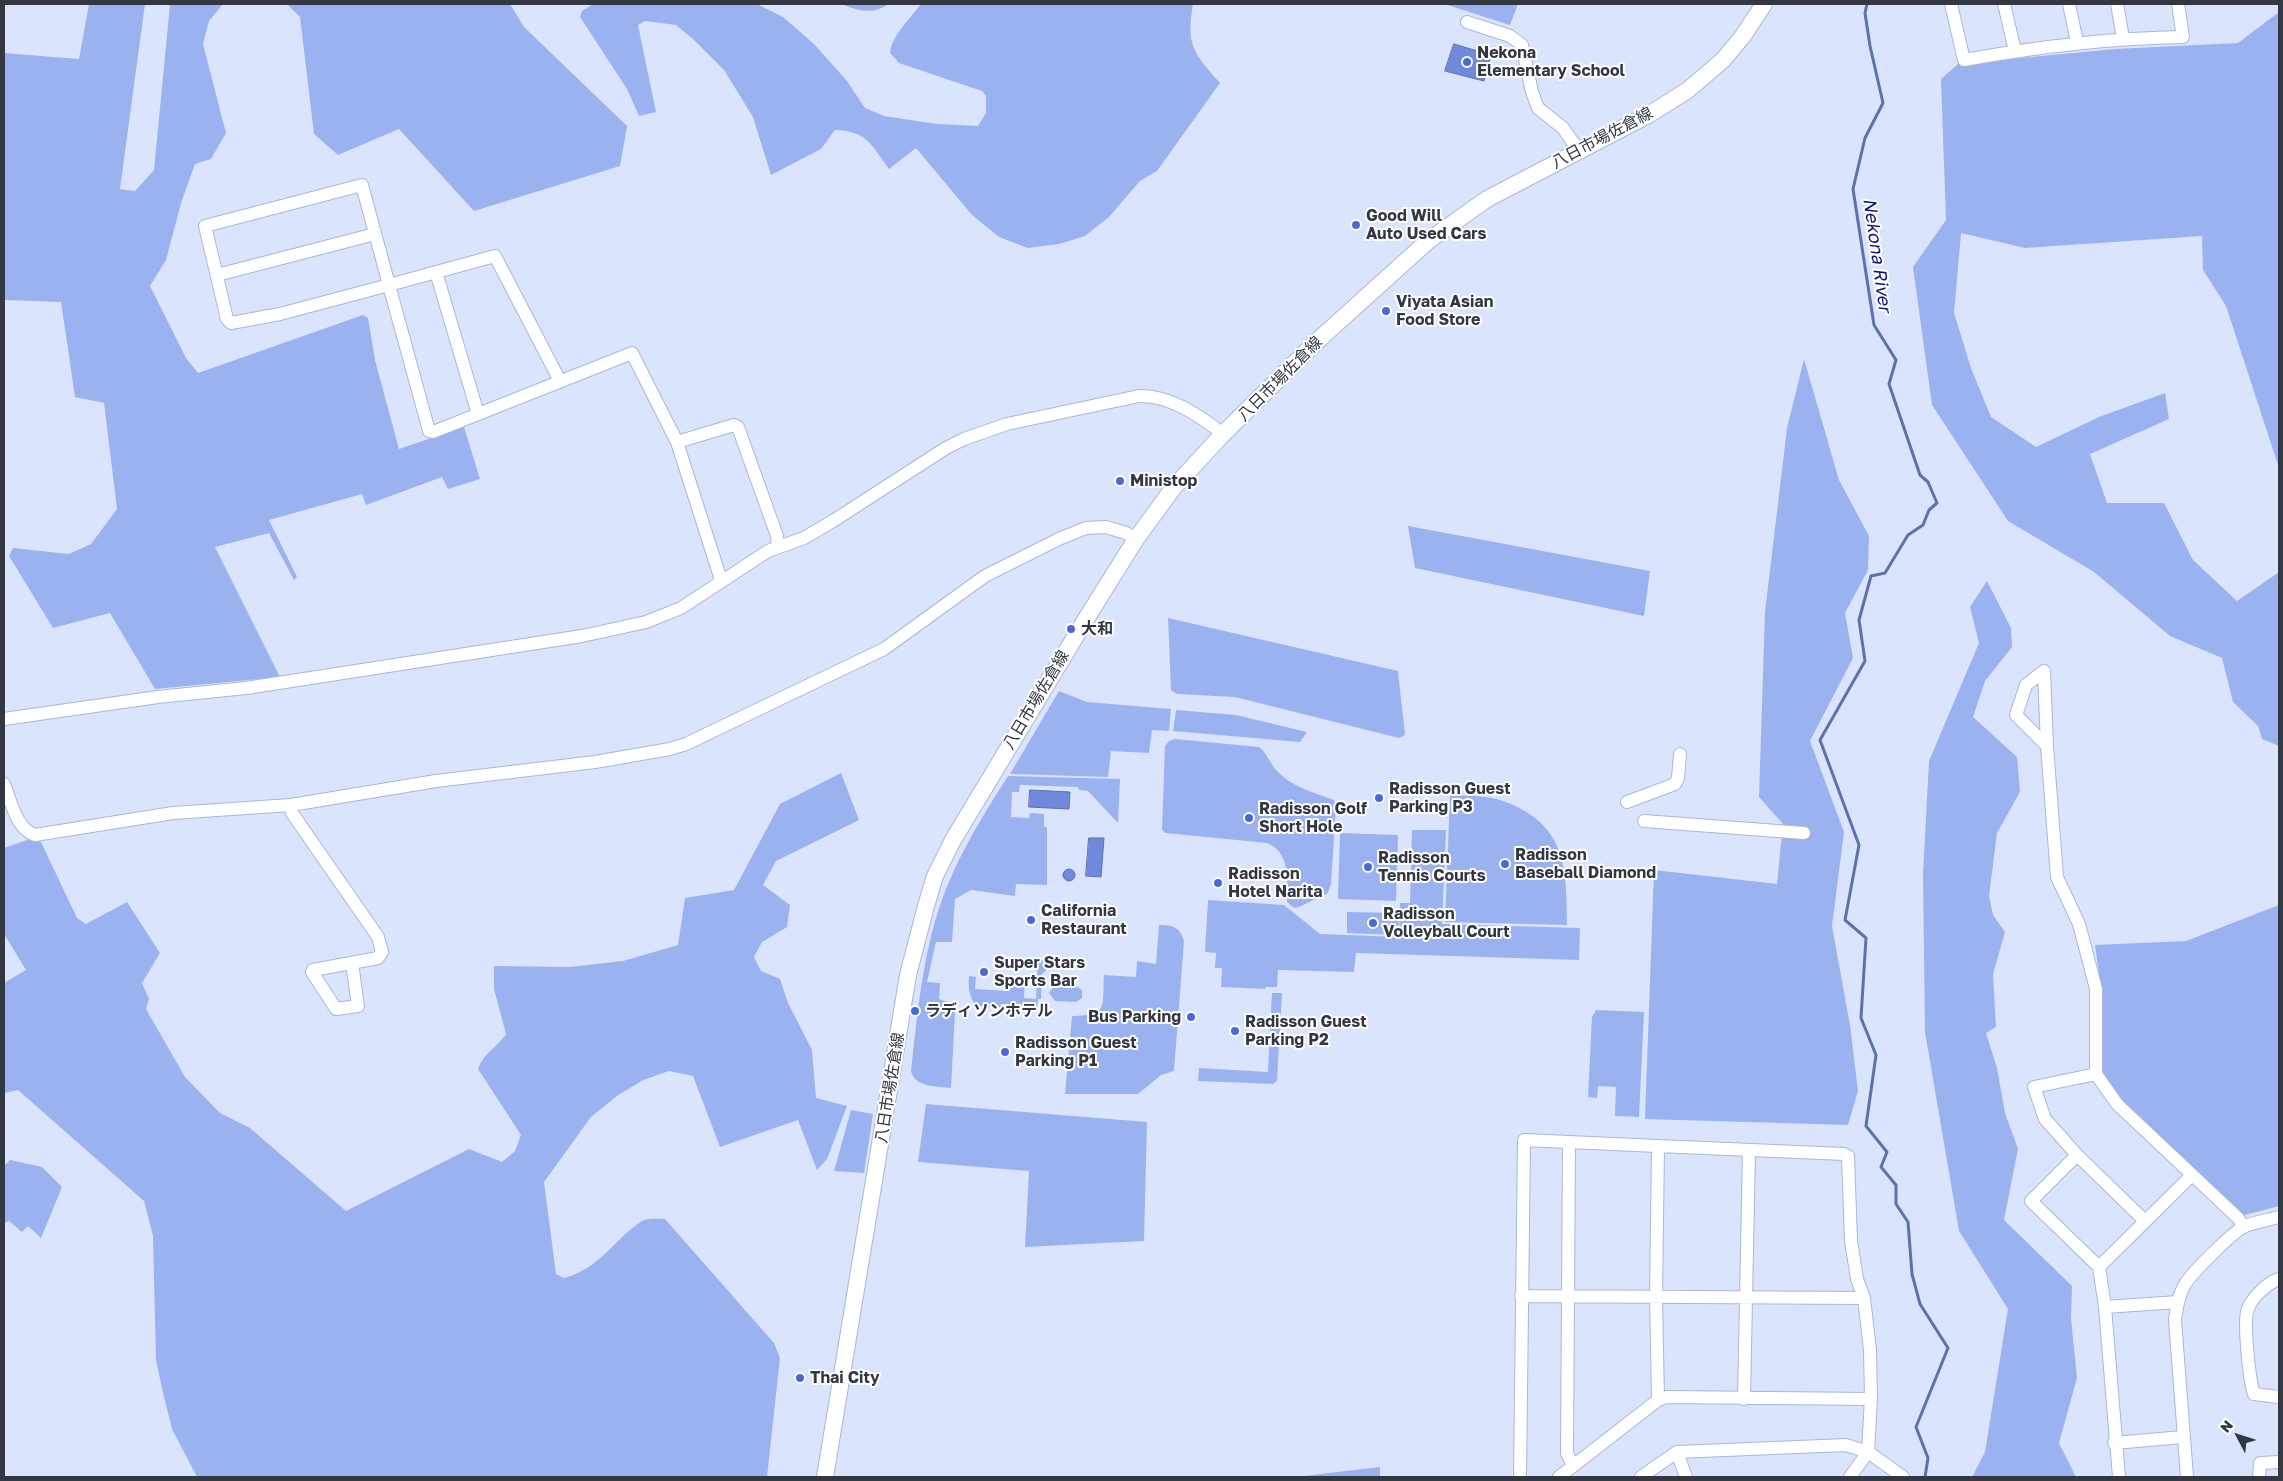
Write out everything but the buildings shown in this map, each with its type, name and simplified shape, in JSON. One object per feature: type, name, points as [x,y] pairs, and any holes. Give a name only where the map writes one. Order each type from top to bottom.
[{"type":"main road","name":"八日市場佐倉線","points":[[825,1477],[908,975],[927,900],[953,840],[974,802],[1136,539],[1174,487],[1223,434],[1335,324],[1428,241],[1488,199],[1650,114],[1704,79],[1743,36],[1764,4]]},
{"type":"street","points":[[1951,4],[1964,60],[2077,42],[2123,38],[2183,37],[2178,4]]},
{"type":"street","points":[[2004,4],[2015,51]]},
{"type":"street","points":[[2069,4],[2077,42]]},
{"type":"street","points":[[2117,4],[2123,38]]},
{"type":"street","points":[[1467,22],[1510,36],[1522,45],[1532,92],[1538,108],[1563,128],[1579,150]]},
{"type":"street","points":[[560,381],[495,256],[389,285],[280,314],[231,323],[227,318],[205,226],[362,185],[375,234],[389,285],[429,431],[433,432],[478,414],[560,381],[632,352],[677,442],[721,580]]},
{"type":"street","points":[[216,275],[375,234]]},
{"type":"street","points":[[436,272],[478,414]]},
{"type":"street","points":[[4,719],[158,697],[246,688],[606,631],[668,615],[693,602],[721,580],[778,546],[804,538],[833,521],[952,445],[1007,424],[1139,396],[1150,396],[1202,417],[1223,434]]},
{"type":"street","points":[[677,442],[734,425],[738,427],[777,536],[778,546]]},
{"type":"street","points":[[4,784],[22,827],[27,833],[35,835],[173,813],[291,805],[436,781],[595,762],[678,747],[884,649],[985,576],[1062,538],[1086,528],[1106,526],[1115,528],[1136,539]]},
{"type":"street","points":[[2047,746],[2016,715],[2026,686],[2044,671],[2047,746],[2057,877],[2078,924],[2096,989],[2096,1074],[2118,1104],[2191,1176],[2238,1218],[2244,1227]]},
{"type":"street","points":[[1627,802],[1675,784],[1678,778],[1680,754]]},
{"type":"street","points":[[291,805],[292,813],[378,937],[382,952],[378,958],[352,963]]},
{"type":"street","points":[[1644,821],[1804,833]]},
{"type":"street","points":[[2096,1074],[2034,1087],[2046,1120],[2077,1155],[2145,1221]]},
{"type":"street","points":[[1520,1477],[1524,1140],[1848,1156],[1851,1242],[1857,1279],[1864,1298],[1870,1350],[1868,1452],[1850,1477]]},
{"type":"street","points":[[1569,1142],[1567,1453],[1573,1466]]},
{"type":"street","points":[[1658,1146],[1656,1297],[1658,1400]]},
{"type":"street","points":[[1744,1398],[1749,1150]]},
{"type":"street","points":[[2077,1155],[2031,1201],[2099,1267],[2105,1307],[2114,1443],[2119,1477]]},
{"type":"street","points":[[2099,1267],[2191,1176]]},
{"type":"street","points":[[2187,1477],[2176,1320],[2178,1302],[2184,1285],[2224,1244],[2244,1227],[2279,1217]]},
{"type":"street","points":[[2279,1279],[2272,1281],[2251,1304],[2247,1310],[2246,1324],[2254,1394],[2279,1396]]},
{"type":"street","points":[[1522,1296],[1864,1298]]},
{"type":"street","points":[[2105,1307],[2178,1302]]},
{"type":"street","points":[[1559,1477],[1658,1400],[1667,1397],[1870,1398]]},
{"type":"street","points":[[2114,1443],[2184,1437]]},
{"type":"street","points":[[1641,1477],[1677,1452],[1846,1445],[1868,1452],[1903,1477]]},
{"type":"street","points":[[1677,1452],[1686,1477]]},
{"type":"street","points":[[2259,1477],[2260,1462],[2279,1462]]},
{"type":"shaded area","points":[[89,4],[145,4],[120,189],[135,191],[154,170],[170,4],[223,4],[209,21],[203,44],[226,133],[211,159],[195,164],[181,203],[166,260],[150,286],[186,358],[198,373],[363,315],[368,318],[375,360],[399,449],[464,427],[480,479],[448,489],[442,477],[366,505],[362,494],[269,520],[297,577],[294,580],[269,533],[215,547],[280,677],[155,689],[110,613],[53,628],[9,556],[13,548],[69,554],[91,544],[117,509],[104,403],[75,397],[61,302],[4,300],[4,53],[79,59]]},
{"type":"shaded area","points":[[287,4],[510,4],[524,27],[627,126],[620,166],[474,211],[399,129],[338,155],[314,134],[300,17]]},
{"type":"shaded area","points":[[593,4],[757,4],[783,17],[814,44],[847,81],[865,108],[884,116],[937,124],[978,126],[986,113],[986,96],[982,91],[899,63],[890,53],[891,46],[902,27],[921,4],[1193,4],[1190,30],[1194,48],[1203,63],[1220,83],[1157,171],[1140,181],[1109,217],[1085,236],[1059,244],[1028,248],[999,237],[972,215],[916,148],[889,169],[873,146],[862,136],[835,130],[821,149],[771,175],[753,117],[724,70],[676,25],[645,21],[638,25],[656,112],[639,116],[627,89],[580,17],[582,11]]},
{"type":"shaded area","points":[[842,4],[888,4],[877,10],[865,11]]},
{"type":"shaded area","points":[[1444,4],[1518,4],[1510,25]]},
{"type":"shaded area","points":[[2279,12],[2279,468],[2226,306],[2203,270],[2202,236],[2025,248],[1961,233],[1954,313],[1971,368],[1991,417],[2036,447],[2099,417],[2165,393],[2169,419],[2090,454],[2107,503],[2164,503],[2193,560],[2237,601],[2279,572],[2279,746],[2262,739],[2258,726],[2233,702],[2222,658],[2170,636],[2094,572],[2008,521],[1932,405],[1913,267],[1946,220],[1941,79],[1958,64],[2115,49],[2238,43]]},
{"type":"shaded area","points":[[1454,44],[1491,55],[1484,81],[1445,71]]},
{"type":"shaded area","points":[[1804,359],[1839,480],[1869,536],[1868,570],[1845,613],[1853,658],[1810,741],[1844,832],[1832,926],[1850,1025],[1858,1091],[1848,1125],[1645,1119],[1654,870],[1777,884],[1783,824],[1759,797],[1765,612],[1787,428]]},
{"type":"shaded area","points":[[1408,526],[1650,571],[1644,616],[1415,568]]},
{"type":"shaded area","points":[[1987,581],[2011,628],[2012,647],[1985,681],[1973,717],[2017,757],[2020,792],[1997,833],[1989,896],[1993,915],[2005,932],[1993,974],[1996,1027],[1986,1033],[1997,1068],[2005,1113],[2018,1149],[2004,1220],[2072,1286],[2071,1318],[2077,1378],[2059,1443],[2076,1477],[1972,1477],[1985,1452],[2008,1309],[1959,1231],[1925,1032],[1923,874],[1929,761],[1979,643],[1970,607]]},
{"type":"shaded area","points":[[1168,618],[1398,671],[1405,735],[1399,738],[1235,697],[1177,694],[1171,690]]},
{"type":"shaded area","points":[[1059,691],[1087,702],[1171,709],[1169,731],[1152,730],[1149,753],[1111,751],[1108,777],[1010,774]]},
{"type":"shaded area","points":[[1176,710],[1236,715],[1307,732],[1300,742],[1173,731]]},
{"type":"shaded area","name":"Radisson Golf Short Hole","points":[[1175,739],[1259,747],[1278,772],[1290,782],[1334,800],[1336,806],[1331,884],[1328,893],[1294,908],[1287,902],[1287,877],[1284,861],[1280,853],[1267,843],[1165,833],[1162,830],[1165,746],[1169,741]]},
{"type":"shaded area","points":[[841,773],[859,820],[776,861],[763,885],[790,905],[787,927],[762,942],[754,957],[761,971],[780,979],[788,1003],[812,1050],[816,1098],[847,1106],[827,1159],[817,1170],[798,1120],[720,1147],[693,1076],[669,1071],[643,1080],[617,1096],[591,1117],[544,1182],[556,1274],[564,1278],[588,1267],[642,1221],[665,1219],[774,1343],[780,1358],[767,1477],[197,1477],[172,1429],[156,1360],[153,1236],[144,1201],[18,1090],[4,1093],[4,983],[26,970],[4,934],[4,848],[27,840],[41,842],[77,918],[86,924],[127,902],[160,953],[142,983],[149,999],[146,1009],[185,1077],[220,1113],[250,1128],[346,1211],[469,1149],[502,1162],[515,1151],[521,1135],[478,1069],[487,1054],[506,1034],[494,989],[494,966],[570,967],[623,961],[678,945],[685,898],[734,890],[780,804]]},
{"type":"shaded area","points":[[1008,776],[1120,779],[1118,823],[1088,791],[1079,790],[1078,787],[1020,785],[1019,792],[1012,792],[1011,817],[1029,818],[1030,813],[1044,814],[1044,827],[1047,827],[1047,885],[1016,884],[1015,896],[971,890],[955,899],[952,942],[936,942],[927,982],[940,983],[939,999],[950,1003],[955,1012],[951,1088],[927,1085],[917,1081],[911,1071],[922,979],[932,933],[946,889],[959,860],[982,817]]},
{"type":"shaded area","points":[[1030,790],[1070,792],[1069,809],[1029,807]]},
{"type":"shaded area","name":"Radisson Baseball Diamond","points":[[1450,795],[1482,796],[1500,800],[1522,809],[1538,820],[1550,833],[1558,848],[1563,864],[1566,883],[1567,925],[1445,922]]},
{"type":"shaded area","points":[[1412,830],[1446,830],[1442,924],[1580,928],[1579,960],[1356,953],[1354,972],[1278,970],[1277,987],[1266,987],[1265,989],[1221,987],[1222,968],[1215,968],[1216,953],[1205,952],[1208,900],[1284,905],[1320,934],[1399,937],[1400,903],[1410,903]]},
{"type":"shaded area","name":"Radisson Tennis Courts","points":[[1340,833],[1398,835],[1396,901],[1338,899]]},
{"type":"shaded area","points":[[1089,838],[1104,838],[1101,877],[1086,876]]},
{"type":"shaded area","points":[[1069,869],[1075,875],[1069,881],[1063,875]]},
{"type":"shaded area","points":[[2279,905],[2279,1206],[2241,1216],[2120,1101],[2102,1079],[2101,987],[2095,945],[2186,941]]},
{"type":"shaded area","name":"Radisson Volleyball Court","points":[[1347,912],[1399,913],[1398,935],[1347,933]]},
{"type":"shaded area","points":[[1159,925],[1175,928],[1184,941],[1174,1071],[1161,1075],[1138,1094],[1065,1094],[1072,1016],[1092,1014],[1101,1008],[1104,975],[1136,977],[1137,961],[1156,964]]},
{"type":"shaded area","points":[[1038,959],[1053,963],[1053,969],[1050,967],[1042,974],[1041,999],[1038,999],[1037,1011],[977,1006],[972,1000],[969,976],[976,977],[975,989],[1007,991],[1008,977],[1025,978],[1024,998],[1036,999]]},
{"type":"shaded area","points":[[1054,986],[1078,987],[1082,990],[1082,998],[1076,1002],[1055,1001],[1049,993]]},
{"type":"shaded area","points":[[1272,993],[1282,993],[1277,1081],[1273,1084],[1198,1081],[1199,1068],[1268,1072]]},
{"type":"shaded area","points":[[1596,1010],[1644,1012],[1639,1117],[1615,1116],[1616,1087],[1598,1086],[1597,1098],[1588,1097],[1592,1017]]},
{"type":"shaded area","points":[[926,1104],[1147,1122],[1144,1241],[1025,1247],[1029,1171],[918,1162]]},
{"type":"shaded area","points":[[851,1110],[873,1114],[864,1173],[834,1171]]},
{"type":"shaded area","points":[[10,1160],[42,1167],[62,1187],[41,1238],[28,1226],[22,1232],[9,1221],[4,1223],[4,1166]]},
{"type":"shaded area","points":[[1380,1467],[1380,1477],[1295,1477]]},
{"type":"waterway","name":"Nekona River","points":[[1867,4],[1865,13],[1870,46],[1883,103],[1865,138],[1853,189],[1874,325],[1896,360],[1889,384],[1920,475],[1928,482],[1937,503],[1929,510],[1923,525],[1908,535],[1885,573],[1871,576],[1859,620],[1865,661],[1820,740],[1859,845],[1845,920],[1866,938],[1861,1018],[1876,1055],[1866,1126],[1887,1152],[1881,1167],[1896,1185],[1896,1204],[1908,1222],[1912,1274],[1920,1304],[1948,1348],[1916,1427],[1928,1458],[1925,1477]]},
{"type":"place","name":"Nekona Elementary School","points":[[1467,62]]},
{"type":"place","name":"Good Will Auto Used Cars","points":[[1356,225]]},
{"type":"place","name":"Viyata Asian Food Store","points":[[1386,311]]},
{"type":"place","name":"Ministop","points":[[1120,481]]},
{"type":"place","name":"大和","points":[[1071,629]]},
{"type":"place","name":"Radisson Guest Parking P3","points":[[1379,798]]},
{"type":"place","name":"Radisson Golf Short Hole","points":[[1249,818]]},
{"type":"place","name":"Radisson Baseball Diamond","points":[[1505,864]]},
{"type":"place","name":"Radisson Tennis Courts","points":[[1368,867]]},
{"type":"place","name":"Radisson Hotel Narita","points":[[1218,883]]},
{"type":"place","name":"California Restaurant","points":[[1031,920]]},
{"type":"place","name":"Radisson Volleyball Court","points":[[1373,923]]},
{"type":"place","name":"Super Stars Sports Bar","points":[[984,972]]},
{"type":"place","name":"ラディソンホテル","points":[[915,1011]]},
{"type":"place","name":"Bus Parking","points":[[1191,1017]]},
{"type":"place","name":"Radisson Guest Parking P2","points":[[1235,1031]]},
{"type":"place","name":"Radisson Guest Parking P1","points":[[1005,1052]]},
{"type":"place","name":"Thai City","points":[[800,1378]]}]
